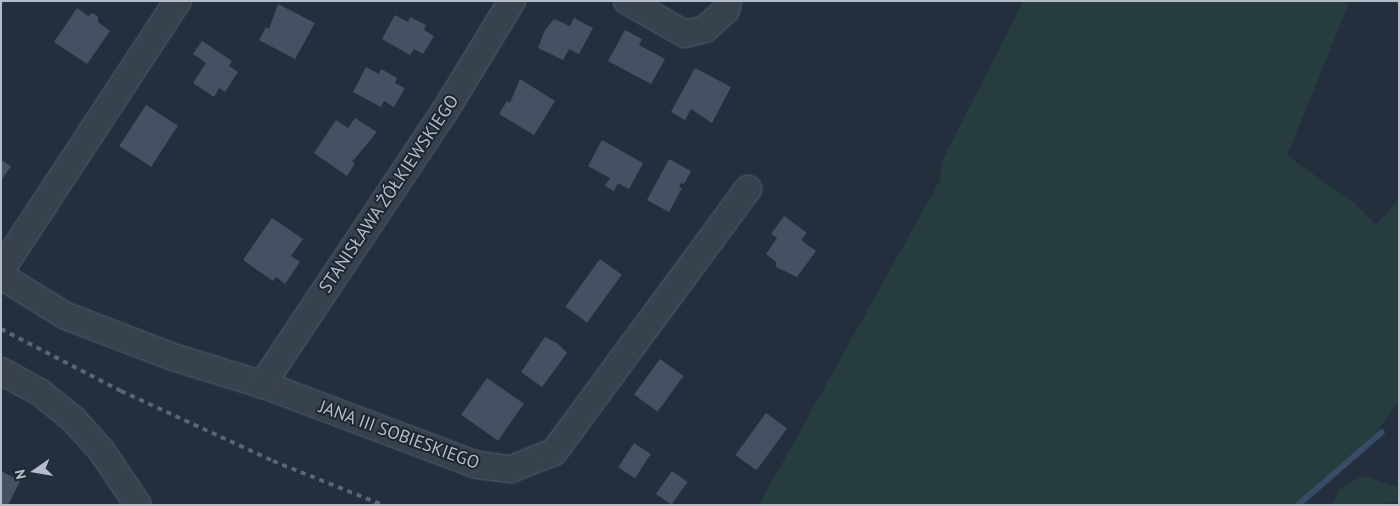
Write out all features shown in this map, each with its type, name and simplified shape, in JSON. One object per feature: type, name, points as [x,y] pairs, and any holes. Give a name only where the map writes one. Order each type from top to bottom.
[{"type":"street","points":[[1,270],[178,1]]},
{"type":"street","name":"STANISŁAWA ŻÓŁKIEWSKIEGO","points":[[262,385],[445,112],[512,1]]},
{"type":"street","points":[[626,1],[685,34],[705,29],[726,10],[728,1]]},
{"type":"street","name":"JANA III SOBIESKIEGO","points":[[1,276],[66,316],[173,357],[262,385],[477,465],[511,469],[554,452],[748,189]]},
{"type":"street","points":[[1,371],[41,393],[73,419],[101,450],[138,505]]},
{"type":"green space","points":[[1023,1],[1350,1],[1287,156],[1352,201],[1376,225],[1399,199],[1399,402],[1370,440],[1299,505],[759,505],[940,180],[941,163]]},
{"type":"green space","points":[[1363,476],[1399,487],[1399,503],[1333,505],[1340,488]]},
{"type":"building","points":[[278,4],[315,23],[295,59],[259,40],[266,27],[269,29]]},
{"type":"building","points":[[77,8],[88,16],[93,13],[98,17],[98,22],[110,31],[87,64],[54,42]]},
{"type":"building","points":[[395,15],[408,22],[410,17],[426,25],[424,30],[434,36],[423,54],[414,49],[410,55],[382,39]]},
{"type":"building","points":[[574,18],[593,28],[579,54],[569,49],[563,60],[538,48],[545,30],[554,19],[570,26]]},
{"type":"building","points":[[625,30],[642,39],[639,45],[665,59],[651,84],[608,61]]},
{"type":"building","points":[[202,41],[232,61],[229,66],[238,72],[225,92],[219,88],[214,97],[193,83],[206,63],[193,54]]},
{"type":"building","points":[[366,67],[379,74],[381,69],[397,78],[395,83],[405,88],[394,107],[384,101],[381,107],[353,92]]},
{"type":"building","points":[[695,68],[731,87],[712,123],[691,109],[685,120],[671,112]]},
{"type":"building","points":[[520,79],[555,101],[534,135],[499,114],[507,101],[510,103]]},
{"type":"building","points":[[146,105],[178,126],[151,167],[119,146]]},
{"type":"building","points":[[355,118],[377,132],[352,162],[355,163],[347,176],[314,153],[336,120],[348,128]]},
{"type":"building","points":[[602,140],[643,163],[629,189],[618,183],[614,191],[605,186],[610,178],[588,166]]},
{"type":"building","points":[[669,159],[691,171],[684,184],[681,183],[679,187],[682,188],[669,212],[647,200]]},
{"type":"building","points":[[1,160],[11,166],[1,181]]},
{"type":"building","points":[[784,216],[807,233],[801,240],[816,251],[797,277],[776,267],[776,262],[766,254],[777,238],[771,234]]},
{"type":"building","points":[[272,218],[303,239],[291,256],[300,262],[285,284],[276,277],[273,281],[243,260]]},
{"type":"building","points":[[600,259],[622,275],[587,323],[565,307]]},
{"type":"building","points":[[545,337],[557,343],[567,353],[542,387],[521,372]]},
{"type":"building","points":[[660,359],[683,376],[658,412],[634,395]]},
{"type":"building","points":[[487,378],[524,404],[498,441],[461,415]]},
{"type":"building","points":[[766,413],[787,428],[756,470],[735,455]]},
{"type":"building","points":[[634,443],[651,454],[635,478],[618,467]]},
{"type":"building","points":[[1,471],[20,481],[8,505],[1,505]]},
{"type":"building","points":[[672,471],[688,482],[672,505],[656,494]]},
{"type":"waterway","points":[[1298,505],[1382,432]]},
{"type":"railway","points":[[1,329],[121,391],[273,461],[383,505]]}]
